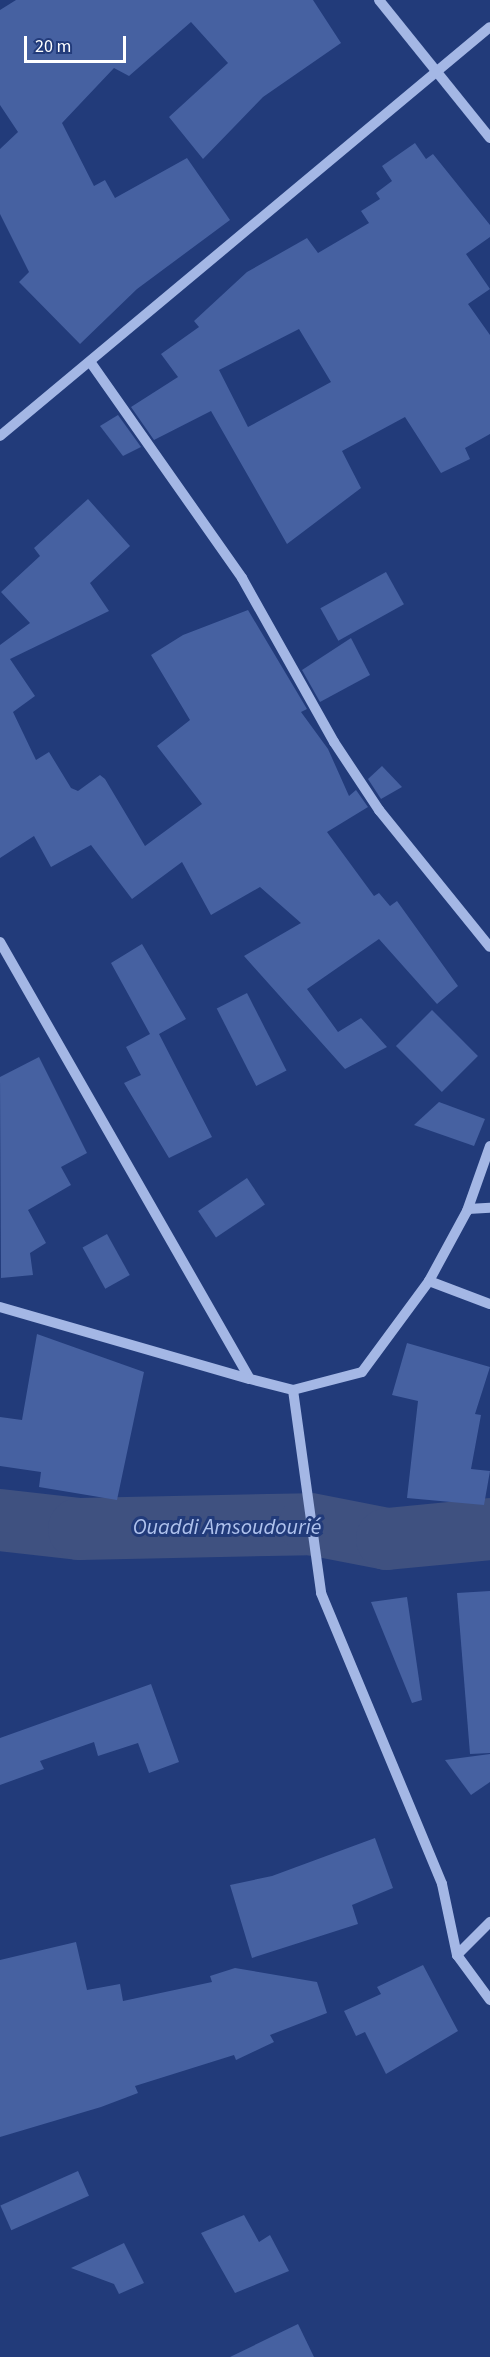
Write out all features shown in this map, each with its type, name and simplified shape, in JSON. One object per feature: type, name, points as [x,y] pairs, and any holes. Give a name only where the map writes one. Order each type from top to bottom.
[{"type":"street","points":[[379,0],[490,138]]},
{"type":"street","points":[[0,436],[91,363],[435,68],[490,27]]},
{"type":"street","points":[[91,363],[242,578],[334,742],[379,810],[490,947]]},
{"type":"street","points":[[0,942],[250,1379]]},
{"type":"street","points":[[0,1307],[250,1379],[293,1389],[362,1372],[429,1281],[468,1209],[490,1146]]},
{"type":"street","points":[[468,1209],[490,1208]]},
{"type":"street","points":[[429,1281],[490,1304]]},
{"type":"street","points":[[293,1389],[321,1593],[442,1884],[457,1955],[490,2000]]},
{"type":"street","points":[[457,1955],[490,1922]]},
{"type":"building","points":[[16,0],[313,0],[341,43],[263,97],[203,159],[169,117],[228,63],[191,22],[129,76],[114,68],[62,123],[94,186],[105,180],[115,198],[187,158],[230,220],[137,289],[80,344],[19,282],[29,272],[0,214],[0,149],[18,132],[0,105],[0,10]]},
{"type":"building","points":[[415,143],[426,159],[433,154],[490,225],[490,237],[466,254],[490,289],[468,304],[490,335],[490,434],[465,448],[470,459],[441,473],[405,417],[342,451],[361,488],[287,544],[211,411],[154,440],[131,407],[178,377],[161,354],[199,327],[194,321],[247,272],[307,238],[318,253],[369,223],[361,211],[380,199],[376,193],[392,181],[382,166]],"holes":[[[299,329],[331,382],[248,427],[219,370]]]},
{"type":"building","points":[[118,415],[141,447],[123,456],[100,426]]},
{"type":"building","points":[[88,499],[130,546],[90,583],[109,611],[10,659],[35,696],[13,712],[36,760],[49,752],[71,788],[78,791],[100,775],[105,779],[145,846],[202,804],[157,746],[190,720],[151,655],[183,635],[248,610],[307,709],[301,712],[328,749],[349,796],[356,790],[368,807],[327,832],[374,896],[379,893],[390,906],[397,901],[458,986],[437,1004],[379,939],[307,989],[338,1032],[361,1018],[387,1047],[345,1069],[244,956],[301,923],[260,887],[211,915],[182,862],[132,899],[91,845],[51,867],[34,836],[0,858],[0,645],[30,623],[1,592],[40,556],[34,548]]},
{"type":"building","points":[[386,572],[404,604],[338,641],[320,608]]},
{"type":"building","points":[[351,638],[370,675],[320,702],[302,670]]},
{"type":"building","points":[[382,766],[402,787],[381,799],[368,779]]},
{"type":"building","points":[[142,944],[186,1019],[159,1034],[212,1137],[169,1158],[124,1083],[141,1075],[126,1047],[150,1034],[111,963]]},
{"type":"building","points":[[247,993],[286,1071],[256,1086],[217,1008]]},
{"type":"building","points":[[432,1010],[478,1056],[442,1092],[396,1046]]},
{"type":"building","points":[[39,1057],[87,1153],[61,1167],[71,1185],[28,1210],[46,1243],[30,1253],[33,1275],[1,1278],[0,1077]]},
{"type":"building","points":[[439,1102],[485,1119],[474,1146],[414,1125]]},
{"type":"building","points":[[247,1178],[265,1205],[216,1238],[198,1211]]},
{"type":"building","points":[[107,1234],[130,1275],[105,1289],[83,1248]]},
{"type":"building","points":[[37,1334],[144,1372],[117,1500],[39,1487],[41,1472],[0,1466],[0,1417],[22,1420]]},
{"type":"building","points":[[407,1343],[490,1367],[475,1414],[481,1415],[471,1469],[490,1471],[484,1505],[407,1498],[418,1401],[392,1395]]},
{"type":"building","points":[[490,1591],[490,1753],[470,1754],[457,1593]]},
{"type":"building","points":[[407,1597],[422,1700],[412,1703],[371,1602]]},
{"type":"building","points":[[151,1684],[179,1762],[149,1773],[138,1743],[98,1756],[94,1742],[40,1761],[44,1769],[0,1785],[0,1738]]},
{"type":"building","points":[[490,1754],[490,1782],[471,1795],[445,1760]]},
{"type":"building","points":[[375,1838],[393,1888],[352,1905],[358,1924],[252,1958],[230,1885],[272,1876]]},
{"type":"building","points":[[76,1942],[87,1990],[120,1984],[123,2001],[212,1982],[210,1976],[235,1968],[317,1982],[327,2013],[270,2035],[274,2042],[236,2060],[234,2055],[135,2086],[138,2093],[101,2107],[0,2137],[0,1960]]},
{"type":"building","points":[[423,1965],[458,2031],[386,2074],[365,2032],[356,2036],[344,2011],[381,1994],[377,1987]]},
{"type":"building","points":[[78,2171],[89,2196],[11,2230],[0,2206]]},
{"type":"building","points":[[244,2215],[259,2242],[270,2235],[289,2271],[235,2293],[201,2233]]},
{"type":"building","points":[[124,2243],[144,2283],[119,2294],[114,2284],[71,2268]]},
{"type":"building","points":[[298,2324],[314,2357],[230,2357]]},
{"type":"waterway","name":"Ouaddi Amsoudourié","points":[[0,1520],[79,1529],[310,1524],[387,1539],[490,1529]]}]
